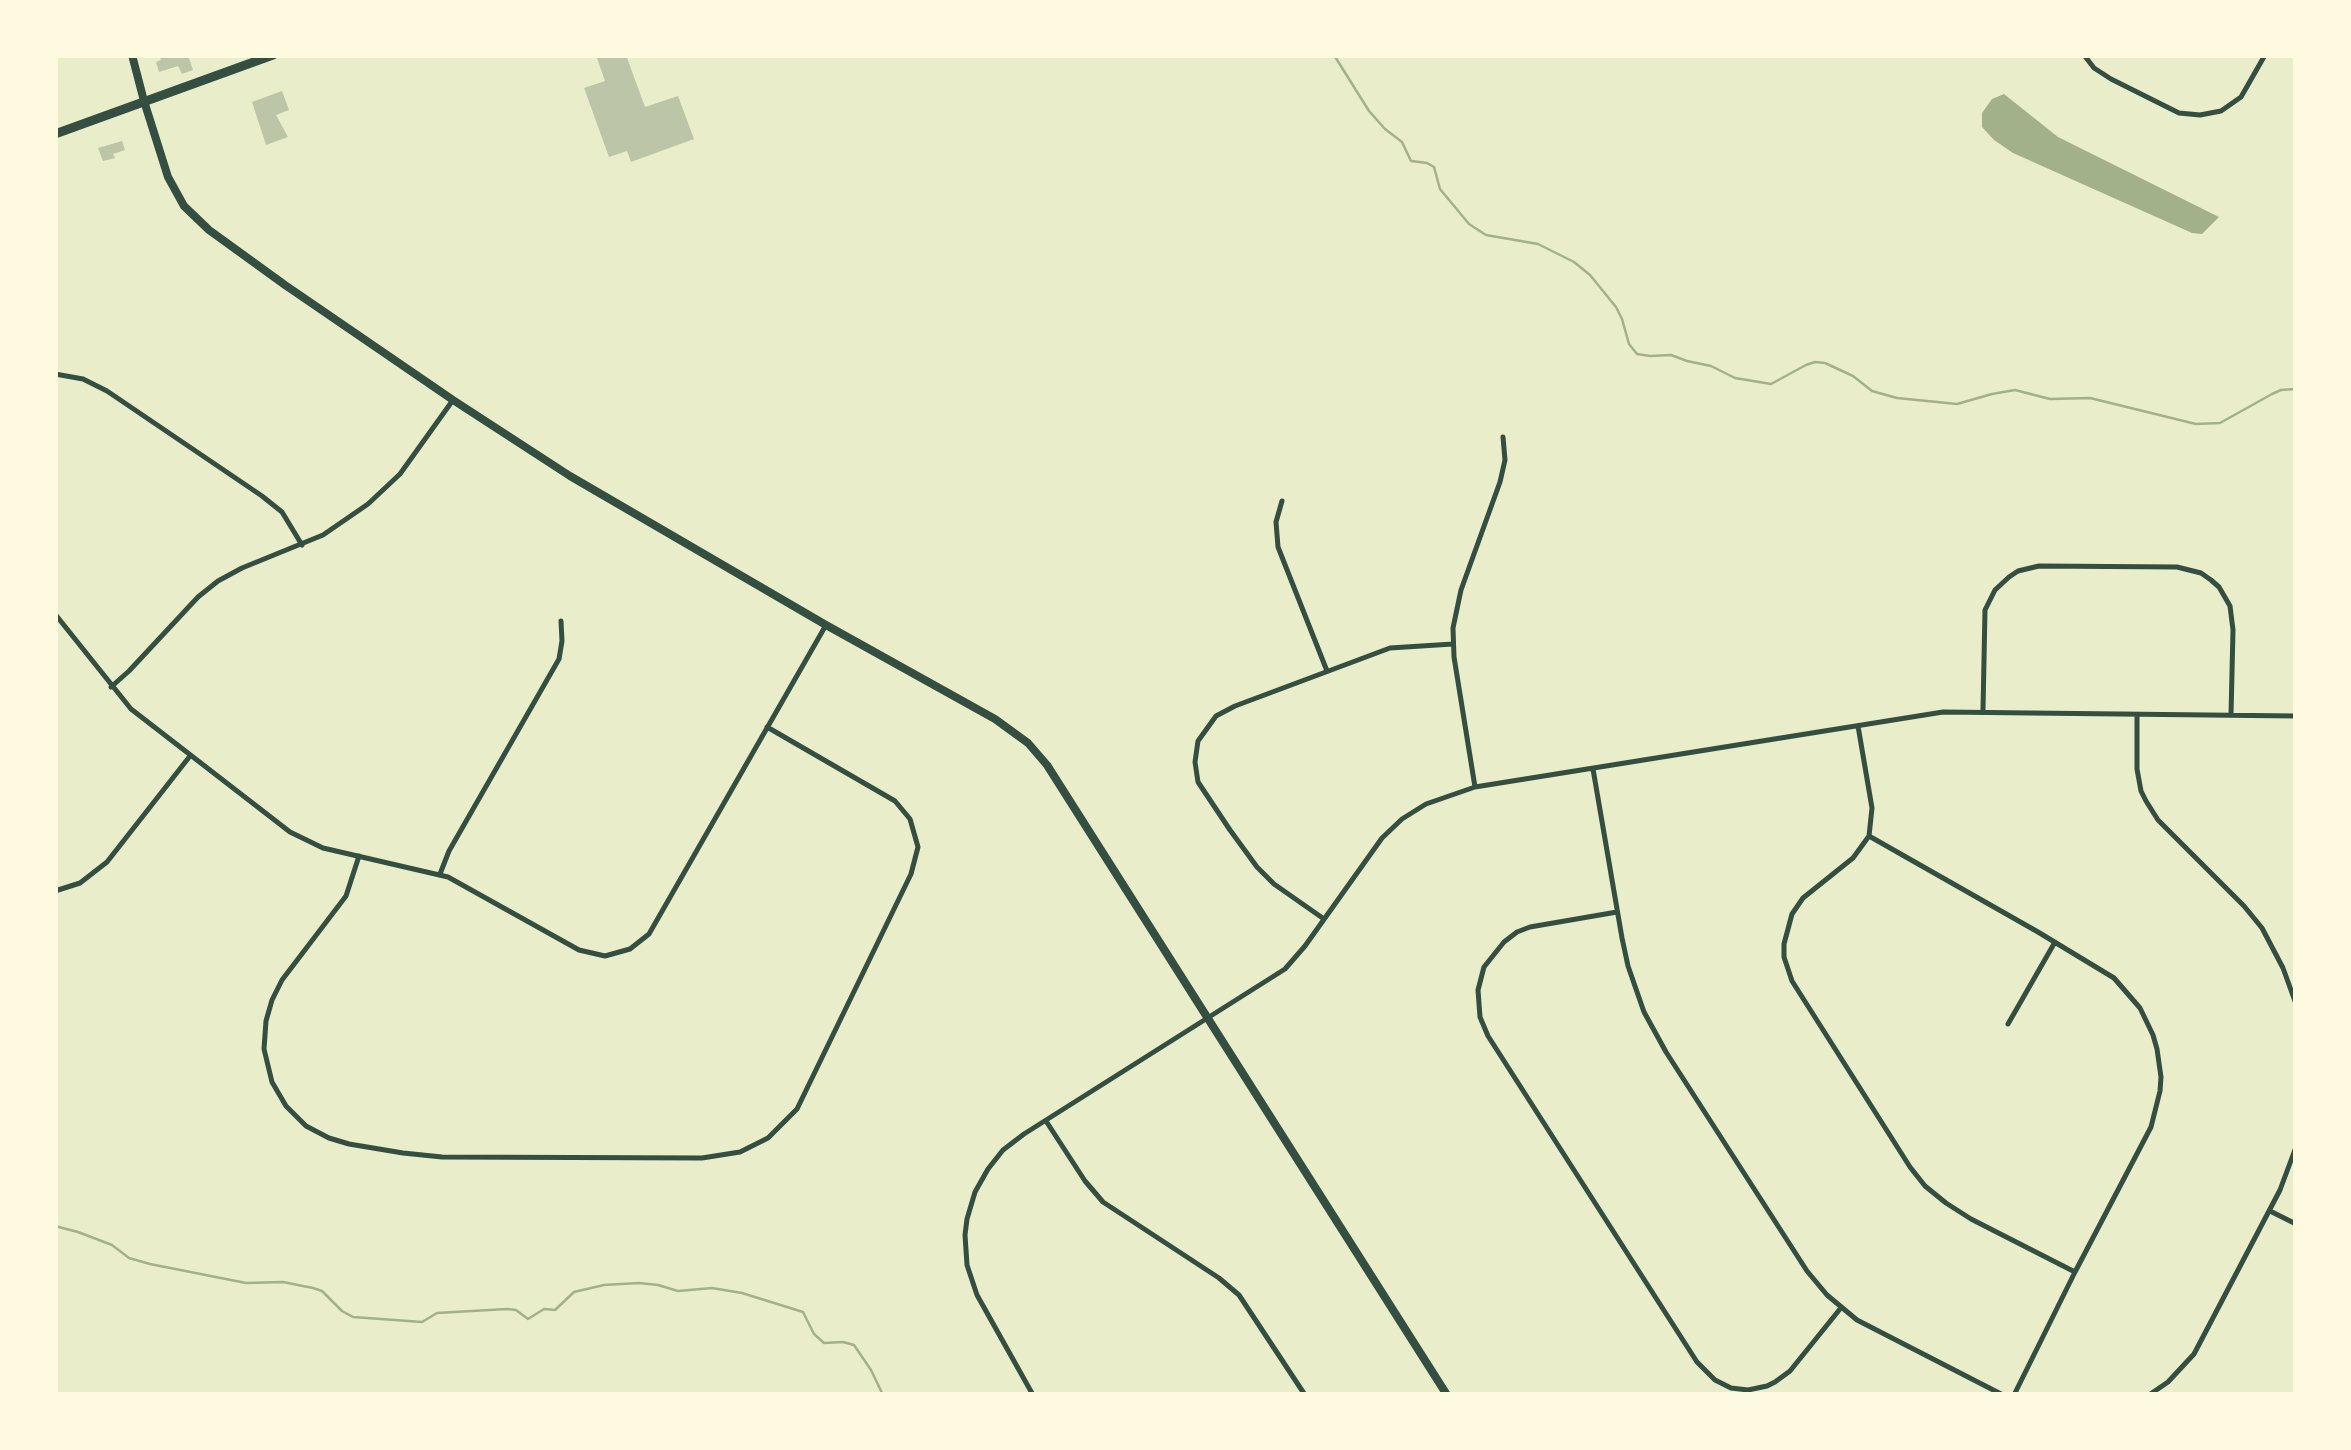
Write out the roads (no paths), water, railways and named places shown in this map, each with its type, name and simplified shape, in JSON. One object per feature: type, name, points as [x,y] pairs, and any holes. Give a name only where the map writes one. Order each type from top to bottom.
[{"type":"main road","points":[[55,134],[273,55]]},
{"type":"street","points":[[132,55],[168,177],[195,218],[285,286],[570,476],[995,719],[1028,743],[1047,765],[1447,1395]]},
{"type":"street","points":[[2084,55],[2094,68],[2111,79],[2178,113],[2200,116],[2221,111],[2241,97],[2264,55]]},
{"type":"street","points":[[55,374],[82,379],[108,390],[262,496],[288,519],[302,544]]},
{"type":"street","points":[[111,687],[211,586],[348,519],[386,488],[453,400]]},
{"type":"street","points":[[1475,787],[1453,628],[1461,590],[1500,482],[1505,460],[1503,436]]},
{"type":"street","points":[[1282,501],[1276,522],[1278,547],[1327,671]]},
{"type":"street","points":[[1983,711],[1985,610],[2008,576],[2039,566],[2177,567],[2201,573],[2219,587],[2230,606],[2234,630],[2231,716]]},
{"type":"street","points":[[55,614],[131,709],[296,836],[324,848],[440,874],[579,950],[606,956],[630,949],[649,934],[826,624]]},
{"type":"street","points":[[440,874],[559,659],[561,622]]},
{"type":"street","points":[[1324,919],[1257,868],[1198,782],[1198,742],[1216,716],[1235,706],[1390,648],[1453,644]]},
{"type":"street","points":[[1033,1395],[977,1295],[967,1266],[965,1235],[970,1205],[988,1169],[1013,1141],[1284,968],[1305,946],[1391,828],[1426,804],[1475,787],[1943,712],[2296,716]]},
{"type":"street","points":[[2137,715],[2136,768],[2146,801],[2158,820],[2254,917],[2294,987],[2296,1004]]},
{"type":"street","points":[[1858,726],[1872,808],[1869,836],[1853,858],[1803,898],[1792,914],[1784,944],[1792,981],[1925,1186],[1971,1218],[2074,1272]]},
{"type":"street","points":[[359,856],[346,896],[282,980],[266,1021],[264,1049],[272,1082],[286,1106],[306,1126],[349,1144],[442,1157],[710,1158],[740,1152],[779,1130],[800,1103],[911,874],[918,847],[910,819],[895,801],[767,727]]},
{"type":"street","points":[[55,891],[80,883],[103,867],[190,756]]},
{"type":"street","points":[[1593,769],[1617,912],[1640,1001],[1655,1033],[1807,1271],[1840,1308],[1872,1329],[2003,1395]]},
{"type":"street","points":[[1869,836],[2106,971],[2131,995],[2153,1034],[2160,1077],[2158,1105],[2146,1138],[2014,1395]]},
{"type":"street","points":[[1617,912],[1530,927],[1504,942],[1484,967],[1480,982],[1478,1008],[1488,1036],[1697,1362],[1715,1380],[1740,1390],[1758,1389],[1775,1382],[1790,1370],[1840,1308]]},
{"type":"street","points":[[2008,1024],[2055,942]]},
{"type":"street","points":[[1046,1121],[1102,1202],[1239,1295],[1305,1395]]},
{"type":"street","points":[[2150,1395],[2194,1354],[2270,1211],[2296,1148]]},
{"type":"street","points":[[2270,1211],[2296,1224]]},
{"type":"waterway","points":[[1334,55],[1369,111],[1402,142],[1411,161],[1434,167],[1440,189],[1469,224],[1486,235],[1538,244],[1574,262],[1616,307],[1629,344],[1637,354],[1671,355],[1711,366],[1735,378],[1771,384],[1806,365],[1825,363],[1853,376],[1872,391],[1897,398],[1957,404],[2015,390],[2050,399],[2090,398],[2196,424],[2220,423],[2272,394],[2296,389]]},
{"type":"waterway","points":[[55,1226],[112,1245],[129,1258],[150,1264],[246,1283],[283,1282],[313,1288],[353,1317],[422,1322],[437,1313],[507,1309],[528,1319],[544,1309],[555,1310],[574,1292],[604,1285],[639,1283],[678,1291],[712,1288],[742,1293],[803,1312],[814,1334],[824,1343],[854,1345],[883,1395]]}]
